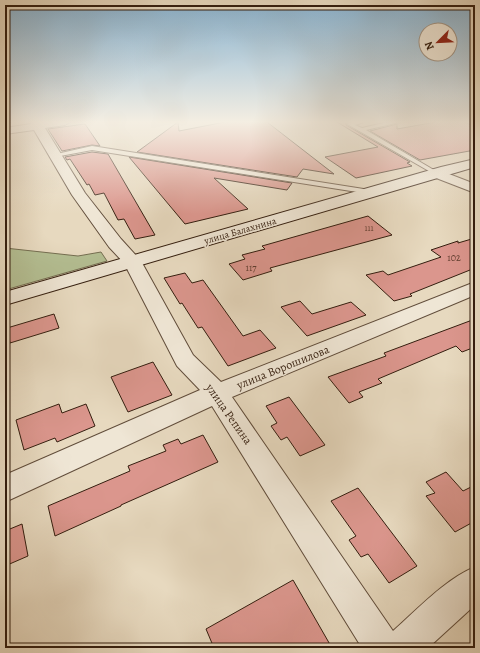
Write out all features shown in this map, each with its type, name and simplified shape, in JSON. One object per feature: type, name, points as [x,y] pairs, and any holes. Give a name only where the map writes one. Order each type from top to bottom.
[{"type":"street","name":"улица Репина","points":[[55,155],[79,195],[115,243],[132,261],[185,360],[217,393],[383,648]]},
{"type":"street","name":"улица Балахнина","points":[[5,299],[370,192],[475,163]]},
{"type":"street","points":[[436,173],[475,189]]},
{"type":"street","name":"улица Ворошилова","points":[[5,489],[217,393],[475,288]]},
{"type":"street","points":[[401,648],[458,597],[475,584]]},
{"type":"lane","points":[[55,155],[68,152]]},
{"type":"lane","points":[[120,152],[370,192]]},
{"type":"lane","points":[[401,152],[436,173]]},
{"type":"green space","points":[[5,248],[78,256],[101,252],[107,261],[5,290]]},
{"type":"building","points":[[89,152],[108,154],[155,235],[135,239],[124,219],[118,220],[104,193],[95,195],[89,184],[87,185],[70,159],[67,160],[65,157]]},
{"type":"building","points":[[140,152],[306,152],[334,174],[303,169],[297,177]]},
{"type":"building","points":[[349,152],[394,152],[410,162],[407,163],[412,166],[356,178],[325,157]]},
{"type":"building","points":[[407,152],[461,152],[420,160]]},
{"type":"building","points":[[129,157],[292,183],[287,190],[214,178],[248,209],[185,224]]},
{"type":"building","points":[[368,216],[392,235],[270,268],[272,271],[243,280],[229,264],[245,259],[242,255],[265,249],[262,246]]},
{"type":"building","points":[[475,238],[475,268],[410,294],[412,296],[394,301],[366,275],[383,271],[388,275],[441,257],[431,250],[458,241],[458,243]]},
{"type":"building","points":[[185,273],[192,283],[203,280],[243,336],[260,330],[276,348],[228,366],[202,327],[198,328],[182,303],[180,304],[164,278]]},
{"type":"building","points":[[300,301],[312,314],[351,302],[366,315],[307,336],[281,307]]},
{"type":"building","points":[[54,314],[59,328],[10,343],[7,328]]},
{"type":"building","points":[[475,319],[475,347],[462,352],[456,346],[378,379],[382,383],[359,392],[363,397],[349,403],[328,377],[386,356],[384,353]]},
{"type":"building","points":[[153,362],[172,395],[128,412],[111,377]]},
{"type":"building","points":[[289,397],[325,445],[300,456],[287,437],[281,440],[271,426],[277,423],[266,406]]},
{"type":"building","points":[[59,404],[62,413],[86,404],[95,426],[57,442],[55,438],[24,450],[16,420]]},
{"type":"building","points":[[203,435],[218,462],[55,536],[48,506],[130,471],[128,466],[166,451],[163,445],[178,439],[181,444]]},
{"type":"building","points":[[446,472],[463,491],[475,485],[475,521],[455,532],[426,496],[435,493],[426,482]]},
{"type":"building","points":[[358,488],[417,566],[389,583],[368,554],[361,557],[349,540],[356,536],[331,501]]},
{"type":"building","points":[[22,524],[28,556],[5,566],[5,531]]},
{"type":"building","points":[[293,580],[332,648],[214,648],[206,629]]}]
